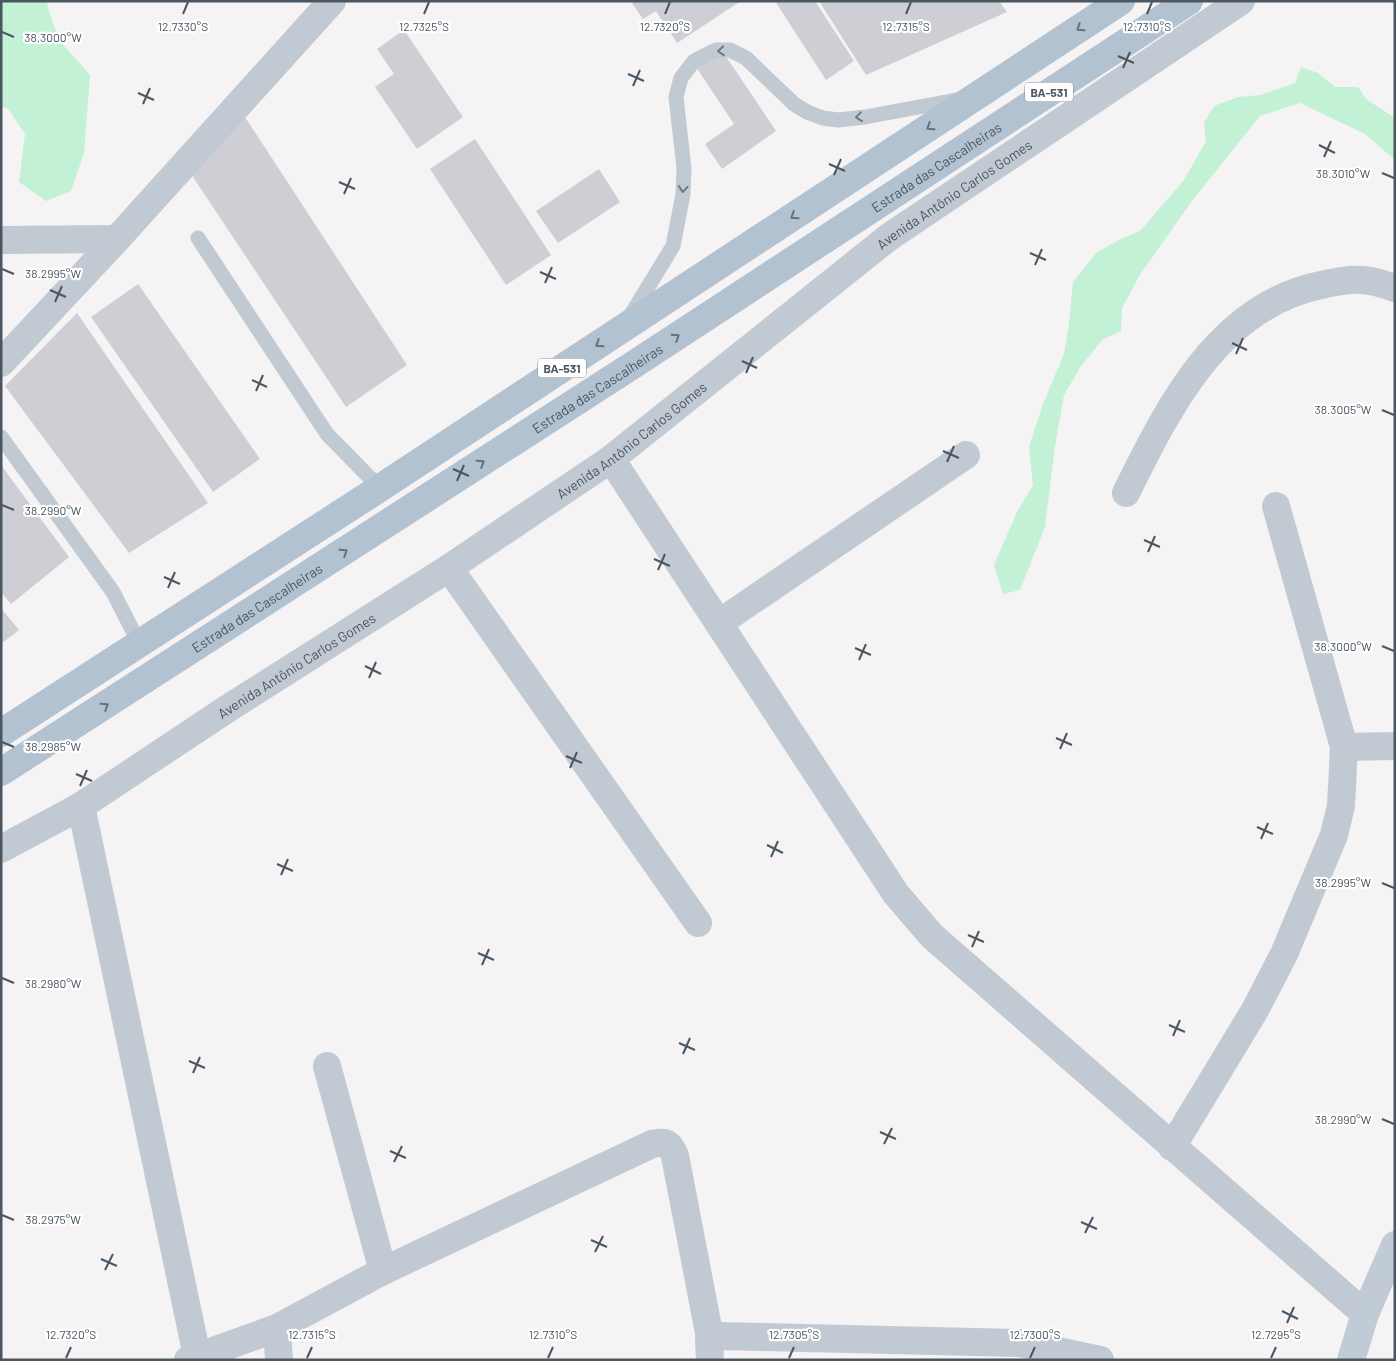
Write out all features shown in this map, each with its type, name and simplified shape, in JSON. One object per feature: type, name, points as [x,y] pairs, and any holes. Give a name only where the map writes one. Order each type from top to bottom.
[{"type":"main road","name":"Estrada das Cascalheiras","points":[[1,772],[633,365],[1189,1]]},
{"type":"main road","name":"BA-531","points":[[1,733],[380,488],[976,97],[1115,3]]},
{"type":"street","points":[[1,364],[332,1]]},
{"type":"street","name":"Avenida Antônio Carlos Gomes","points":[[1,849],[81,806],[227,709],[449,568],[611,459],[889,237],[1241,1]]},
{"type":"street","points":[[1,240],[117,239]]},
{"type":"street","points":[[1126,493],[1153,439],[1193,375],[1220,342],[1240,323],[1285,294],[1309,287],[1349,279],[1361,279],[1395,288]]},
{"type":"street","points":[[719,623],[966,455]]},
{"type":"street","points":[[611,459],[896,894],[914,917],[932,936],[1365,1314]]},
{"type":"street","points":[[1172,1147],[1254,1010],[1284,954],[1334,835],[1342,806],[1344,747],[1276,506]]},
{"type":"street","points":[[449,568],[698,923]]},
{"type":"street","points":[[1344,747],[1395,746]]},
{"type":"street","points":[[81,806],[192,1358],[277,1328],[383,1272],[652,1144],[660,1142],[666,1143],[672,1148],[675,1156],[710,1349]]},
{"type":"street","points":[[327,1066],[383,1272]]},
{"type":"street","points":[[1352,1360],[1365,1314],[1395,1245]]},
{"type":"street","points":[[277,1328],[279,1360]]},
{"type":"street","points":[[710,1349],[716,1336],[1020,1343],[1100,1360]]},
{"type":"lane","points":[[622,329],[673,246],[683,194],[684,168],[676,97],[681,78],[694,61],[716,50],[730,50],[753,63],[794,104],[807,112],[823,118],[838,120],[976,97]]},
{"type":"lane","points":[[198,238],[327,434],[380,488]]},
{"type":"lane","points":[[1,438],[113,592],[139,643]]},
{"type":"green space","points":[[1,1],[49,1],[47,5],[59,40],[90,75],[84,153],[71,191],[46,201],[19,182],[25,134],[8,109],[1,106]]},
{"type":"green space","points":[[1301,67],[1318,73],[1335,87],[1358,87],[1366,99],[1395,118],[1395,160],[1365,134],[1300,103],[1260,116],[1192,201],[1141,273],[1122,308],[1121,331],[1102,340],[1081,366],[1064,395],[1055,446],[1045,527],[1020,590],[1003,594],[994,565],[1017,512],[1033,485],[1029,447],[1043,404],[1064,354],[1073,282],[1097,252],[1141,230],[1184,180],[1206,141],[1204,123],[1214,106],[1238,97],[1261,95],[1295,83]]},
{"type":"building","points":[[634,1],[741,1],[677,43],[656,11],[643,19],[632,3]]},
{"type":"building","points":[[775,1],[815,1],[854,61],[826,80]]},
{"type":"building","points":[[819,1],[999,1],[1007,12],[866,75]]},
{"type":"building","points":[[404,30],[463,117],[417,149],[375,87],[394,74],[377,49]]},
{"type":"building","points":[[721,49],[776,131],[722,169],[705,144],[734,124],[696,67]]},
{"type":"building","points":[[243,114],[407,365],[346,407],[189,171]]},
{"type":"building","points":[[475,139],[551,255],[506,285],[430,169]]},
{"type":"building","points":[[599,169],[620,202],[558,243],[536,211]]},
{"type":"building","points":[[138,284],[260,459],[213,492],[91,317]]},
{"type":"building","points":[[77,313],[208,503],[129,553],[5,386]]},
{"type":"building","points":[[1,465],[69,557],[11,604],[1,592]]},
{"type":"building","points":[[1,608],[19,630],[1,644]]}]
